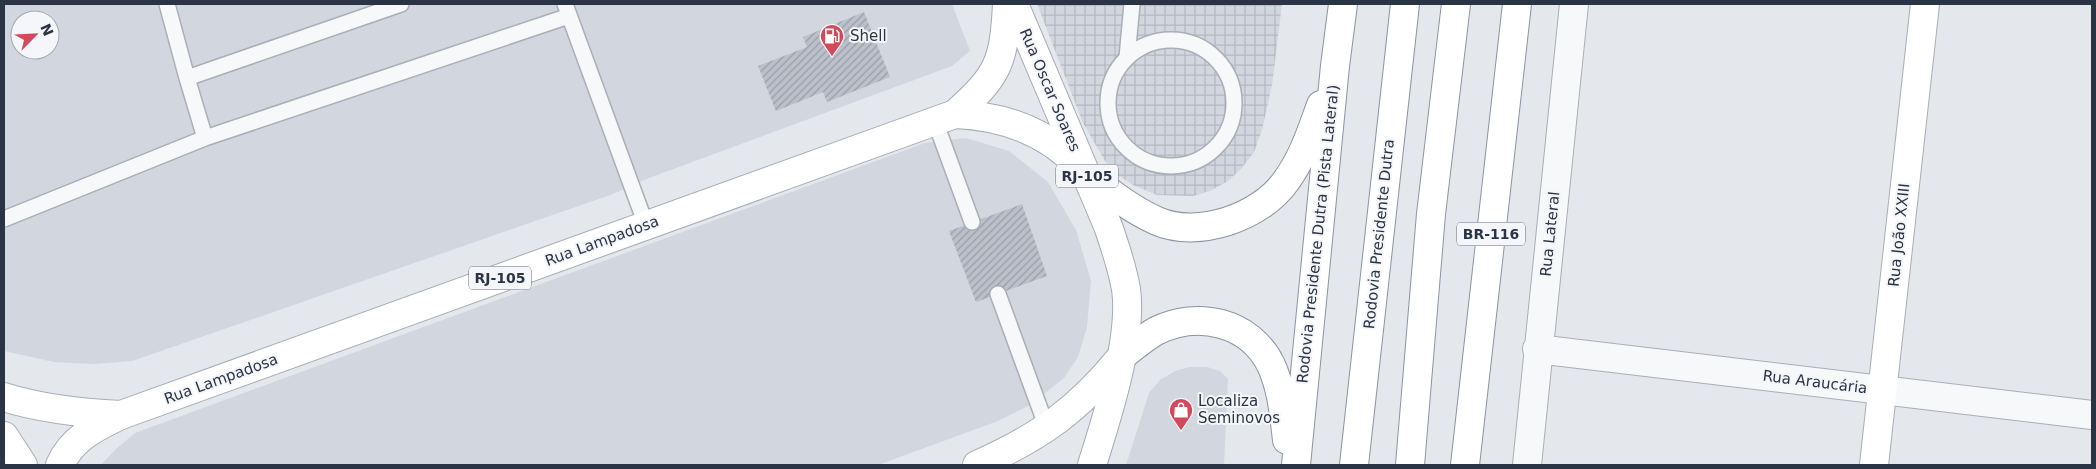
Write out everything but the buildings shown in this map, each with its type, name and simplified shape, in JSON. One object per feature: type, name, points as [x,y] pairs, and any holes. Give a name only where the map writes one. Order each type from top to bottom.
[{"type":"main road","name":"Rua Lampadosa","points":[[60,465],[70,450],[87,432],[121,415],[945,118],[989,80],[1001,58],[1006,30],[1007,4]]},
{"type":"main road","name":"Rua Oscar Soares","points":[[1014,4],[1108,226],[1126,290],[1127,308],[1122,356],[1092,465]]},
{"type":"main road","name":"Rodovia Presidente Dutra (Pista Lateral)","points":[[1296,465],[1335,66],[1343,4]]},
{"type":"main road","name":"Rodovia Presidente Dutra","points":[[1354,465],[1405,4]]},
{"type":"main road","points":[[1410,465],[1431,214],[1456,4]]},
{"type":"main road","name":"BR-116","points":[[1465,465],[1516,4]]},
{"type":"main road","name":"Rua João XXIII","points":[[1874,465],[1924,4]]},
{"type":"main road","points":[[945,118],[973,114],[1002,120],[1033,132],[1059,147],[1085,173],[1124,204],[1159,222],[1189,228],[1217,226],[1250,212],[1270,198],[1286,182],[1305,149],[1335,66]]},
{"type":"main road","points":[[977,465],[1032,438],[1047,428],[1088,395],[1122,356],[1157,331],[1184,322],[1199,320],[1214,322],[1242,332],[1259,347],[1272,366],[1283,404],[1289,465]]},
{"type":"main road","points":[[4,397],[34,405],[80,413],[121,415]]},
{"type":"street","name":"Rua Lateral","points":[[1527,465],[1537,349],[1574,4]]},
{"type":"street","name":"Rua Araucária","points":[[1537,349],[2092,415]]},
{"type":"lane","points":[[167,4],[205,138]]},
{"type":"lane","points":[[187,78],[401,4]]},
{"type":"lane","points":[[1127,56],[1151,42],[1180,39],[1206,49],[1226,70],[1235,97],[1232,125],[1216,149],[1192,164],[1164,166],[1137,157],[1116,136],[1108,109],[1112,81],[1127,56],[1132,4]]},
{"type":"lane","points":[[4,219],[205,138],[567,10],[646,225]]},
{"type":"lane","points":[[945,118],[972,222]]},
{"type":"lane","points":[[998,294],[1047,428]]},
{"type":"shaded area","points":[[4,4],[952,4],[970,51],[952,66],[649,178],[613,194],[132,361],[94,364],[54,362],[4,351]]},
{"type":"shaded area","points":[[1037,4],[1282,4],[1272,85],[1262,130],[1254,152],[1241,169],[1228,181],[1210,191],[1193,196],[1157,195],[1133,185],[1118,175],[1105,161],[1083,123]]},
{"type":"shaded area","points":[[966,138],[1009,151],[1048,182],[1076,230],[1091,281],[1087,327],[1078,357],[1064,378],[1030,405],[998,421],[878,465],[101,465],[135,433],[925,143]]},
{"type":"shaded area","name":"Localiza Seminovos","points":[[1190,367],[1207,367],[1220,371],[1228,379],[1224,465],[1126,465],[1149,393],[1160,380],[1175,371]]},
{"type":"place","name":"Shell","points":[[832,57]]},
{"type":"place","name":"Localiza Seminovos","points":[[1181,431]]}]
